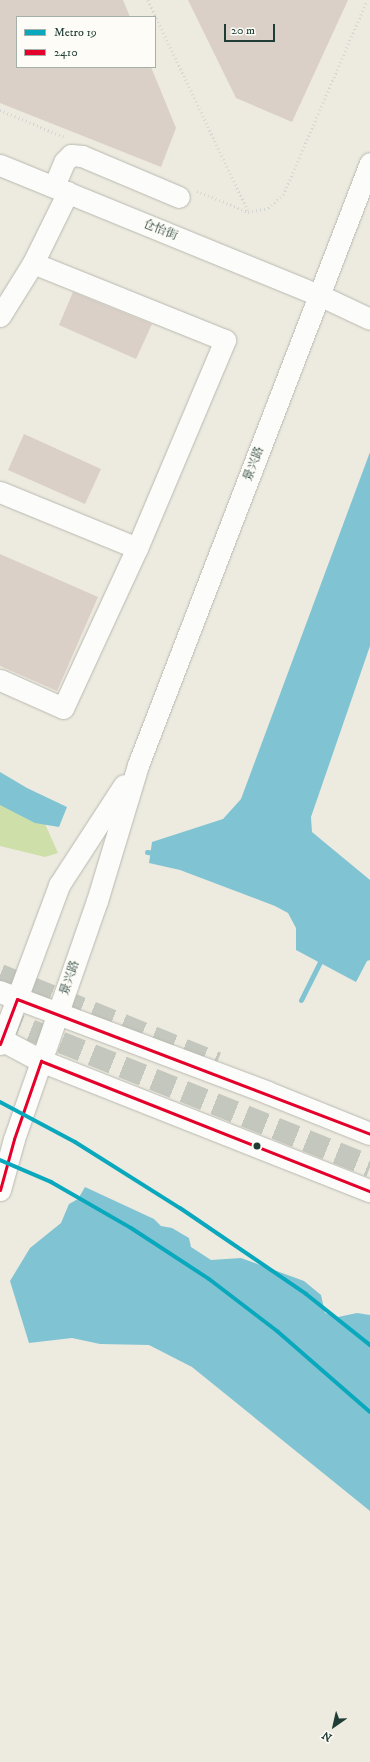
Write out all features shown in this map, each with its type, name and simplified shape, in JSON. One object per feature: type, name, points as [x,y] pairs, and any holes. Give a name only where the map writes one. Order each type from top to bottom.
[{"type":"main road","points":[[8,996],[268,1093],[370,1134]]},
{"type":"main road","points":[[1,1041],[41,1061],[370,1191]]},
{"type":"street","points":[[0,316],[33,263],[61,189],[64,162],[71,155],[82,156],[186,193]]},
{"type":"street","name":"景兴路","points":[[0,1190],[14,1139],[97,901],[138,765],[370,163]]},
{"type":"street","name":"仓怡街","points":[[0,165],[319,296],[370,319]]},
{"type":"street","points":[[0,680],[63,708],[137,548],[225,340],[33,263]]},
{"type":"street","points":[[0,492],[137,548]]},
{"type":"street","name":"景兴路","points":[[1,1041],[8,996],[59,885],[138,765]]},
{"type":"street","points":[[0,1172],[14,1139]]},
{"type":"path","points":[[148,0],[156,16]]},
{"type":"path","points":[[186,193],[248,212],[268,208],[283,195],[367,0]]},
{"type":"path","points":[[156,17],[248,212]]},
{"type":"green space","points":[[0,774],[42,817],[58,853],[45,857],[0,846]]},
{"type":"water","points":[[370,452],[370,646],[311,817],[312,832],[370,880],[370,960],[367,961],[356,982],[296,950],[296,928],[288,913],[275,906],[180,870],[149,863],[152,842],[223,819],[241,799]]},
{"type":"water","points":[[0,772],[27,788],[67,807],[59,827],[35,823],[0,805]]},
{"type":"water","points":[[85,1187],[154,1219],[161,1226],[172,1228],[189,1238],[191,1247],[211,1260],[241,1258],[304,1281],[321,1295],[325,1313],[338,1317],[357,1313],[370,1315],[370,1511],[192,1367],[149,1345],[100,1344],[72,1338],[29,1343],[10,1281],[30,1248],[61,1223],[69,1204],[78,1199]]},
{"type":"building","points":[[0,0],[123,0],[130,16],[16,16],[16,68],[151,68],[176,128],[161,167],[0,103]]},
{"type":"building","points":[[188,0],[348,0],[292,122],[236,98]]},
{"type":"building","points":[[73,292],[152,324],[136,359],[59,325]]},
{"type":"building","points":[[24,434],[101,469],[85,504],[8,470]]},
{"type":"building","points":[[0,554],[98,597],[57,691],[0,666]]},
{"type":"waterway","points":[[147,852],[156,853]]},
{"type":"waterway","points":[[301,1000],[322,958]]},
{"type":"tunnel","points":[[0,975],[217,1063]]},
{"type":"tunnel","points":[[0,1018],[370,1166]]},
{"type":"metro line","name":"19","points":[[0,1102],[75,1142],[180,1208],[306,1294],[370,1345]]},
{"type":"metro line","name":"19","points":[[0,1160],[51,1182],[131,1228],[209,1279],[277,1331],[370,1412]]},
{"type":"transit line","name":"2410","points":[[0,1044],[17,999],[370,1134]]},
{"type":"transit line","name":"2410","points":[[0,1190],[14,1139],[41,1061],[370,1191]]}]
